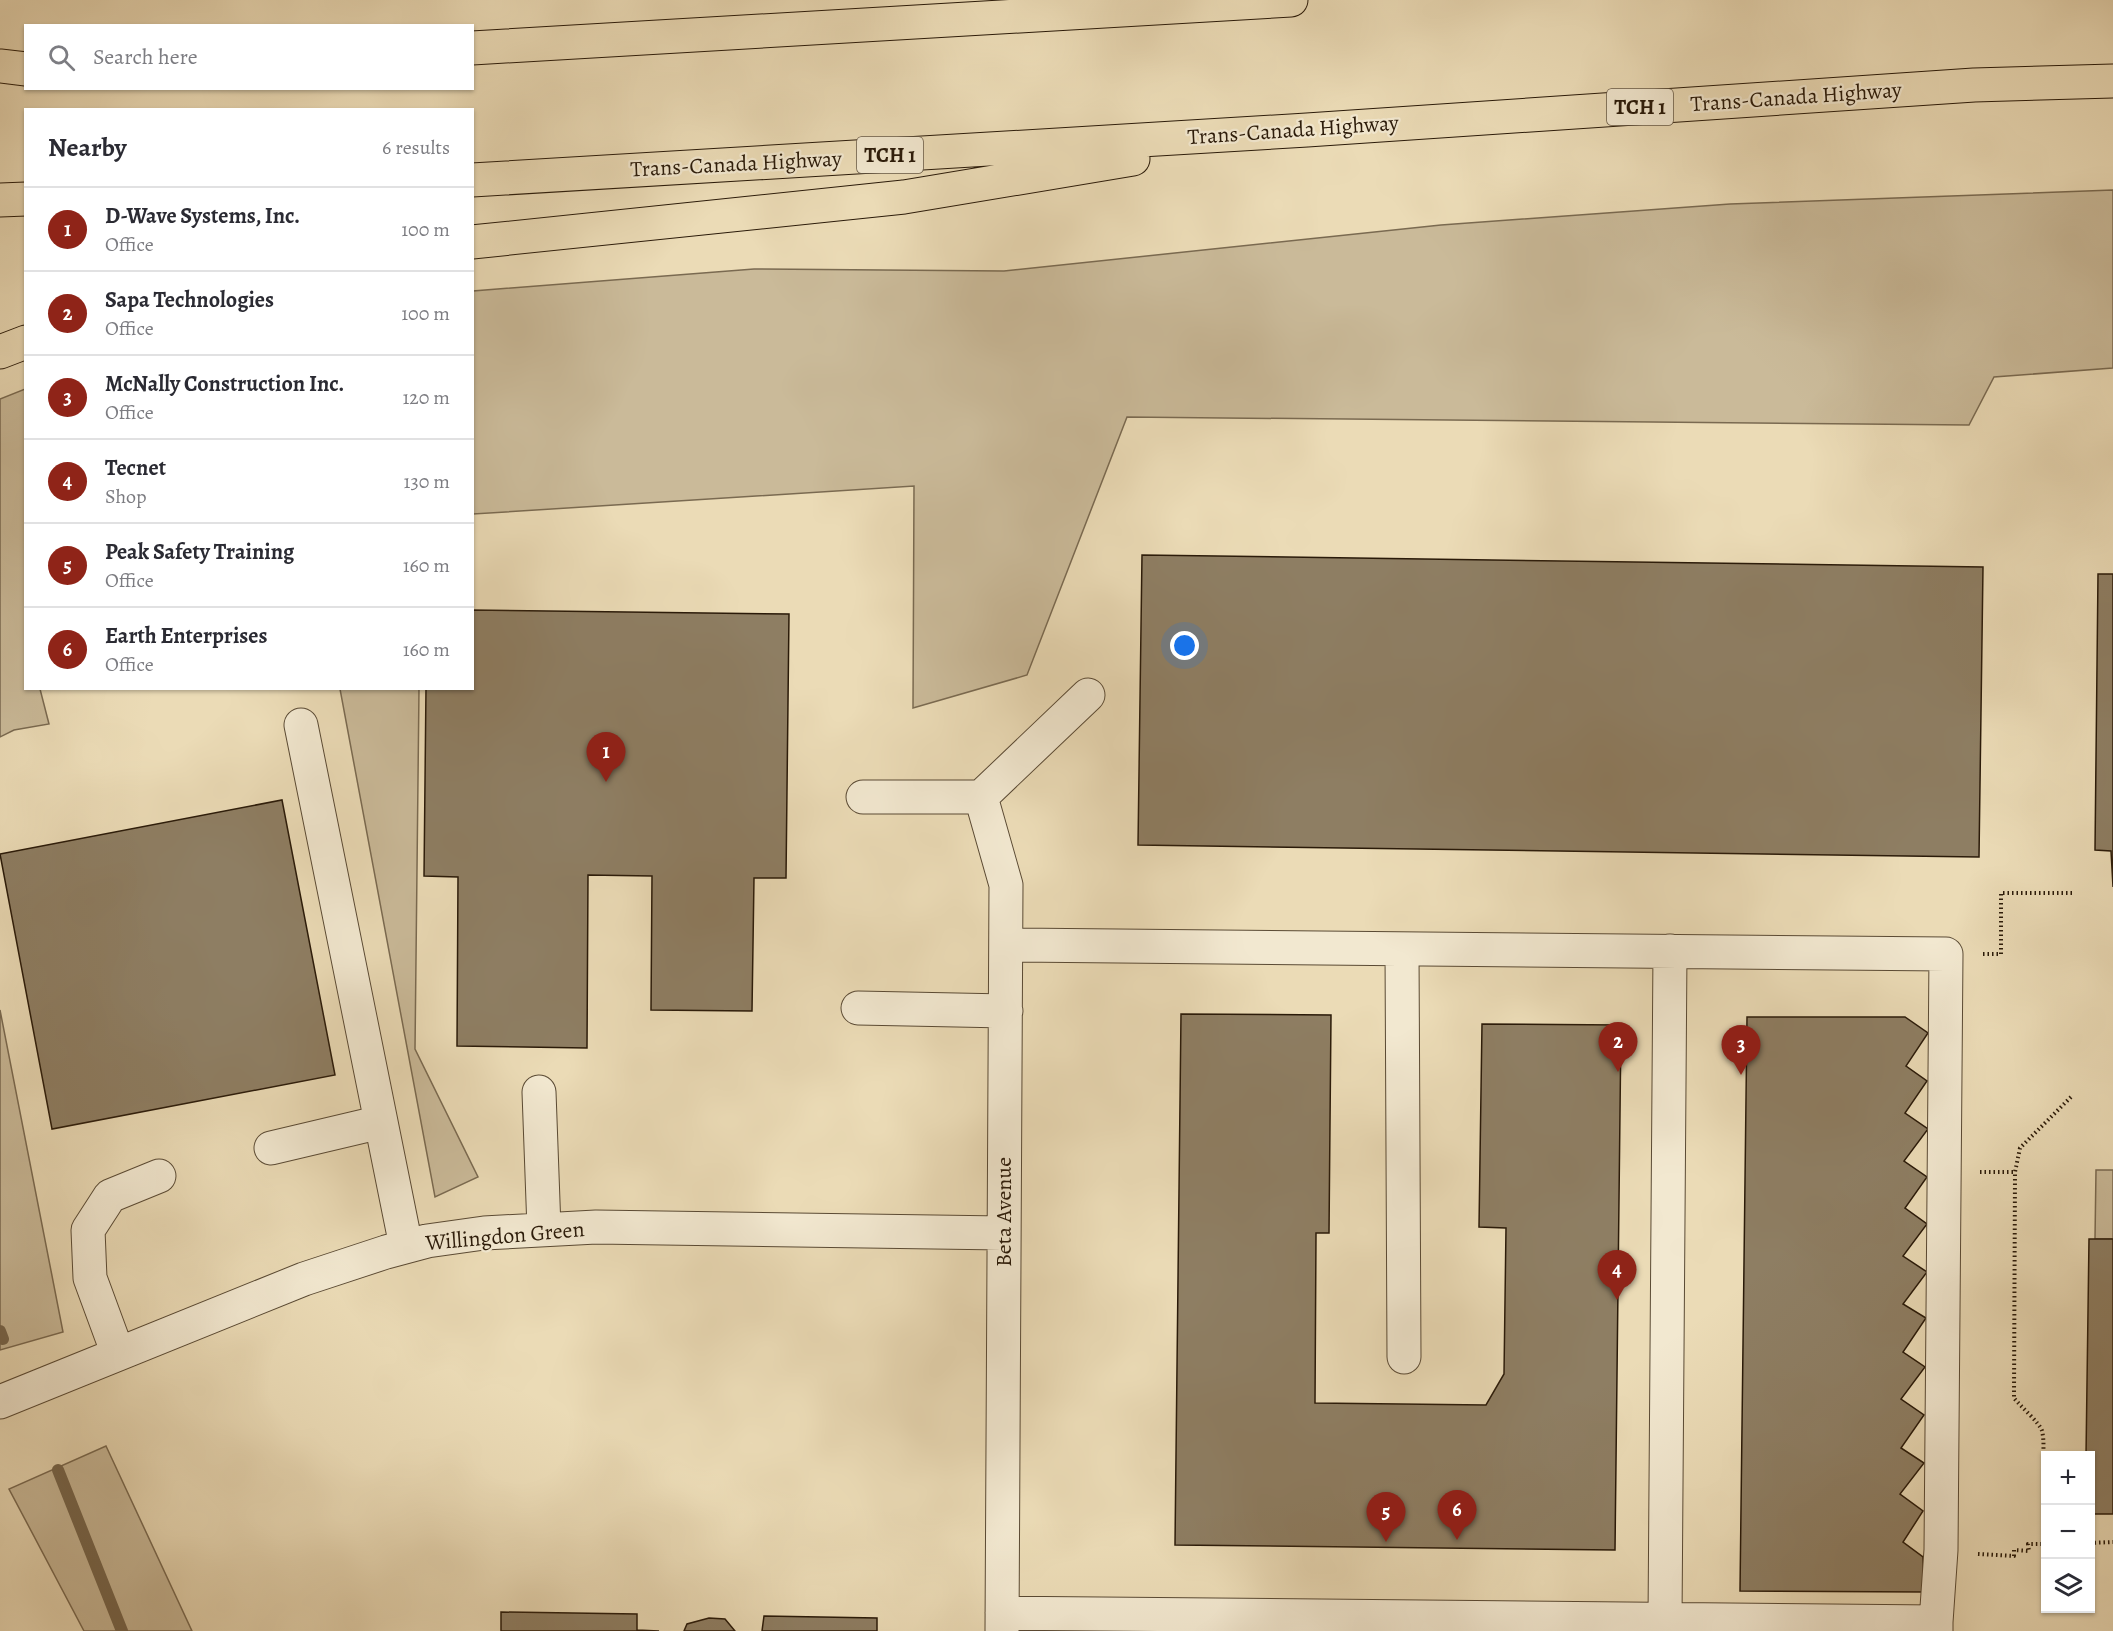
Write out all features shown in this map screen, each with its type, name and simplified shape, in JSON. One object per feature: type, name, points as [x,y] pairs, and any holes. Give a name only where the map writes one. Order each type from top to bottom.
[{"type":"highway","points":[[474,48],[1291,0]]},
{"type":"highway","points":[[0,66],[24,70]]},
{"type":"highway","points":[[0,73],[24,70]]},
{"type":"highway","name":"Trans-Canada Highway","points":[[474,180],[1306,130],[1974,85],[2113,81]]},
{"type":"highway","points":[[474,242],[904,197],[1306,130]]},
{"type":"highway","points":[[0,200],[24,199]]},
{"type":"highway","points":[[0,351],[24,343]]},
{"type":"street","points":[[863,797],[981,797],[1088,695]]},
{"type":"street","points":[[301,725],[406,1246]]},
{"type":"street","name":"Beta Avenue","points":[[981,797],[1006,885],[1002,1622]]},
{"type":"street","points":[[1002,1622],[1936,1627],[1941,1550],[1946,954],[1006,945]]},
{"type":"street","points":[[1402,949],[1404,1358]]},
{"type":"street","points":[[1670,951],[1680,1624]]},
{"type":"street","points":[[858,1008],[1006,1011]]},
{"type":"street","points":[[539,1092],[544,1229]]},
{"type":"street","points":[[271,1148],[381,1122]]},
{"type":"street","points":[[118,1354],[90,1278],[88,1230],[110,1196],[159,1176]]},
{"type":"street","name":"Willingdon Green","points":[[0,1402],[304,1279],[406,1246],[484,1233],[596,1227],[1004,1233]]},
{"type":"path","points":[[1946,954],[2001,954],[2001,892],[2074,892]]},
{"type":"path","points":[[2042,1451],[2042,1432],[2039,1424],[2027,1415],[2014,1398],[2015,1172],[2020,1148],[2073,1095]]},
{"type":"path","points":[[1988,1172],[2015,1172]]},
{"type":"path","points":[[2095,1543],[2113,1542]]},
{"type":"path","points":[[1989,1556],[2014,1556],[2014,1550],[2029,1551],[2028,1544],[2041,1544]]},
{"type":"shaded area","points":[[2113,190],[2113,368],[1994,377],[1969,425],[1127,417],[1027,675],[913,708],[914,486],[474,514],[474,291],[754,269],[1004,271],[1441,225],[1730,204]]},
{"type":"shaded area","points":[[24,389],[24,690],[40,690],[49,724],[14,730],[0,737],[0,399]]},
{"type":"shaded area","points":[[340,690],[419,690],[415,1049],[478,1177],[435,1197]]},
{"type":"shaded area","points":[[0,1010],[63,1332],[0,1350]]},
{"type":"shaded area","points":[[2096,1170],[2113,1170],[2113,1239],[2095,1239]]},
{"type":"shaded area","points":[[106,1446],[192,1631],[84,1631],[9,1489]]},
{"type":"building","points":[[1142,555],[1983,567],[1979,857],[1138,845]]},
{"type":"building","points":[[2098,574],[2113,574],[2113,887],[2111,851],[2095,850]]},
{"type":"building","points":[[474,610],[789,614],[786,878],[754,878],[752,1011],[651,1010],[652,876],[588,875],[587,1048],[457,1046],[458,877],[424,876],[426,690],[474,690]]},
{"type":"building","points":[[282,800],[335,1075],[52,1129],[0,854]]},
{"type":"building","points":[[1181,1014],[1331,1015],[1329,1233],[1316,1233],[1315,1403],[1486,1405],[1504,1374],[1506,1228],[1479,1227],[1482,1024],[1621,1025],[1615,1550],[1175,1545]]},
{"type":"building","points":[[1747,1017],[1905,1017],[1928,1033],[1906,1066],[1927,1081],[1905,1113],[1928,1129],[1904,1161],[1927,1177],[1905,1208],[1927,1224],[1903,1256],[1927,1272],[1903,1304],[1926,1318],[1903,1352],[1925,1367],[1901,1399],[1924,1415],[1901,1448],[1924,1463],[1900,1494],[1923,1511],[1903,1542],[1923,1557],[1924,1592],[1740,1591]]},
{"type":"building","points":[[2089,1239],[2113,1239],[2113,1514],[2095,1514],[2095,1451],[2086,1451]]},
{"type":"building","points":[[501,1612],[637,1614],[637,1630],[659,1631],[501,1631]]},
{"type":"building","points":[[764,1616],[877,1618],[877,1631],[762,1631]]},
{"type":"building","points":[[709,1618],[725,1619],[735,1631],[684,1631],[687,1624]]},
{"type":"waterway","points":[[0,1331],[3,1339]]},
{"type":"waterway","points":[[58,1470],[122,1631]]},
{"type":"place","name":"D-Wave Systems, Inc.","points":[[606,782]]},
{"type":"place","name":"Sapa Technologies","points":[[1618,1072]]},
{"type":"place","name":"McNally Construction Inc.","points":[[1741,1075]]},
{"type":"place","name":"Tecnet","points":[[1617,1300]]},
{"type":"place","name":"Earth Enterprises","points":[[1457,1540]]},
{"type":"place","name":"Peak Safety Training","points":[[1386,1542]]}]
